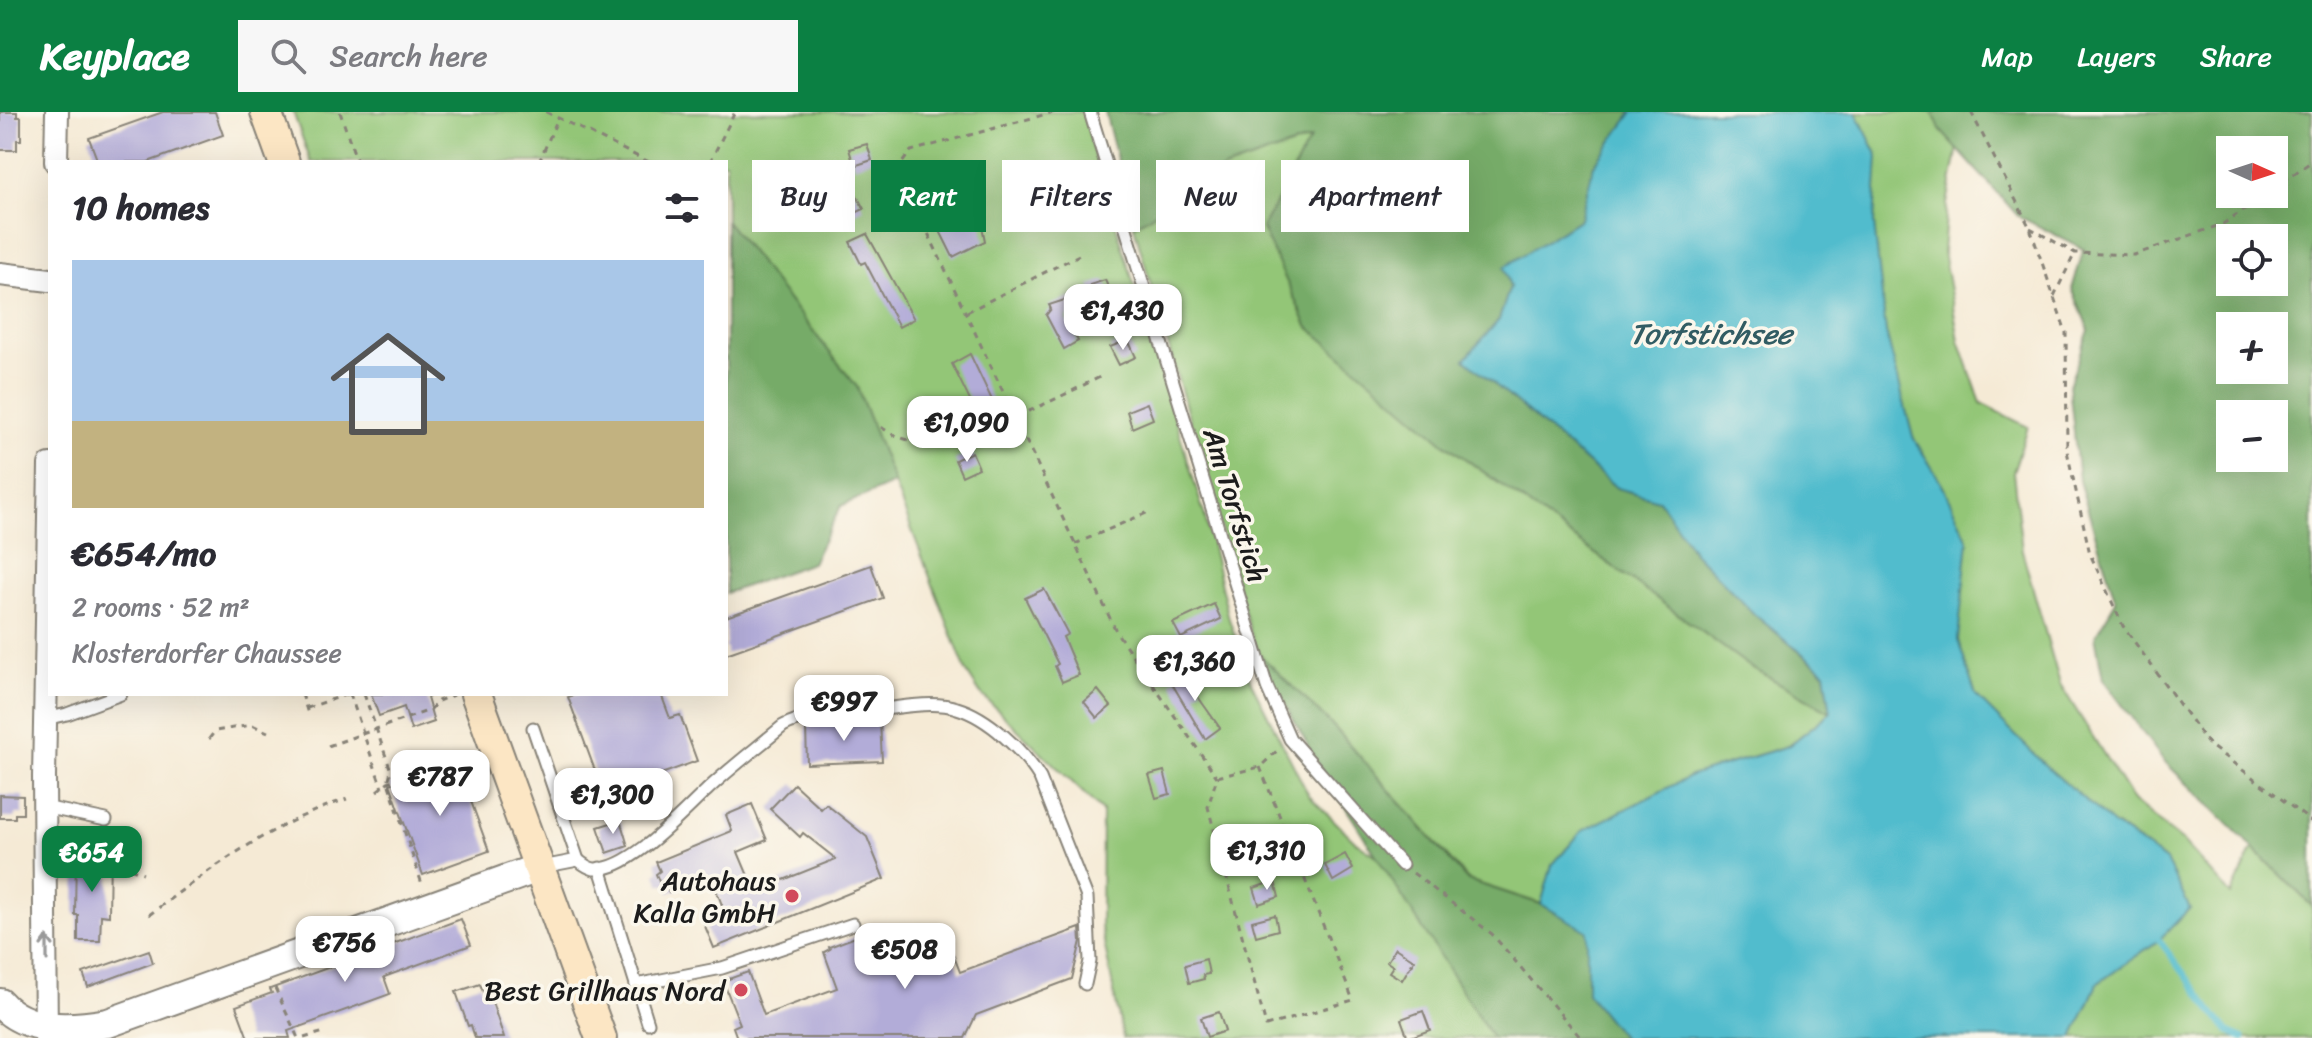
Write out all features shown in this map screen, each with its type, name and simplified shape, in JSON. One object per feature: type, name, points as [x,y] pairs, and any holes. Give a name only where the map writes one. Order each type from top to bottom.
[{"type":"main road","points":[[266,112],[283,160]]},
{"type":"main road","points":[[477,696],[601,1038]]},
{"type":"street","points":[[56,160],[57,112]]},
{"type":"street","points":[[0,274],[48,280]]},
{"type":"street","points":[[46,1032],[44,807],[48,637]]},
{"type":"street","points":[[0,1003],[8,1012],[46,1032],[108,1023],[538,868]]},
{"type":"lane","name":"Am Torfstich","points":[[1090,112],[1267,687],[1290,739],[1402,865]]},
{"type":"lane","points":[[45,719],[116,696]]},
{"type":"lane","points":[[538,868],[578,860],[592,869],[625,859],[663,834],[707,790],[783,726],[796,719],[900,707],[956,707],[978,718],[1017,748],[1040,778],[1087,897],[1090,961],[1085,984]]},
{"type":"lane","points":[[533,728],[578,860]]},
{"type":"lane","points":[[44,807],[106,820]]},
{"type":"lane","points":[[600,868],[648,1023]]},
{"type":"lane","points":[[636,985],[722,968],[853,924]]},
{"type":"path","points":[[340,112],[356,160]]},
{"type":"path","points":[[546,112],[645,160]]},
{"type":"path","points":[[711,160],[735,112]]},
{"type":"path","points":[[1054,112],[911,151],[902,163],[902,178],[1117,633],[1217,777]]},
{"type":"path","points":[[1971,112],[2030,228],[2066,332],[2067,451],[2090,554],[2123,626],[2208,744],[2312,822]]},
{"type":"path","points":[[540,160],[558,118]]},
{"type":"path","points":[[2288,178],[2312,161]]},
{"type":"path","points":[[2030,228],[2075,253],[2134,255],[2223,224],[2246,208]]},
{"type":"path","points":[[2054,296],[2075,253]]},
{"type":"path","points":[[967,312],[1079,255]]},
{"type":"path","points":[[881,427],[894,436],[934,441],[1016,418],[1104,375]]},
{"type":"path","points":[[1075,544],[1151,511]]},
{"type":"path","points":[[1149,680],[1204,643]]},
{"type":"path","points":[[303,696],[308,714]]},
{"type":"path","points":[[307,708],[343,696]]},
{"type":"path","points":[[350,696],[379,790],[388,782],[461,756],[475,766]]},
{"type":"path","points":[[365,696],[391,771],[388,782],[429,906]]},
{"type":"path","points":[[328,746],[430,710],[438,701],[452,696]]},
{"type":"path","points":[[209,739],[215,731],[252,725],[268,732]]},
{"type":"path","points":[[1217,777],[1260,767],[1290,739]]},
{"type":"path","points":[[1217,777],[1208,807],[1266,1026],[1353,1000],[1260,767]]},
{"type":"path","points":[[149,915],[254,840],[306,813],[347,799]]},
{"type":"path","points":[[106,820],[120,823],[119,853]]},
{"type":"path","points":[[119,864],[143,873]]},
{"type":"path","points":[[1402,865],[1492,934],[1581,1038]]},
{"type":"path","points":[[266,966],[298,1038]]},
{"type":"path","points":[[304,1038],[324,1032]]},
{"type":"green space","points":[[293,112],[1084,112],[1096,160],[1002,160],[1002,232],[1118,232],[1205,517],[1229,619],[1251,682],[1309,796],[1356,842],[1410,879],[1579,1038],[1123,1038],[1101,927],[1102,811],[980,693],[966,671],[857,387],[728,224],[728,160],[310,160]]},
{"type":"green space","points":[[1105,112],[1633,112],[1594,165],[1580,219],[1505,267],[1510,287],[1499,320],[1465,359],[1617,488],[1659,500],[1694,552],[1755,615],[1825,673],[1831,712],[1749,666],[1444,443],[1307,326],[1264,232],[1265,222],[1281,193],[1281,232],[1469,232],[1469,160],[1299,160],[1310,139],[1249,160],[1156,160],[1156,212],[1140,222],[1140,160],[1117,160]]},
{"type":"green space","points":[[1801,112],[1950,112],[1960,137],[1947,204],[1943,252],[1959,340],[1981,403],[2028,427],[2013,472],[2022,550],[2060,684],[2133,801],[2184,843],[2231,895],[2253,849],[2312,906],[2312,1038],[2027,1038],[2165,861],[2115,825],[2076,830],[2003,810]]},
{"type":"green space","points":[[1933,112],[2312,112],[2312,906],[2164,761],[2103,679],[2095,636],[2116,601],[2079,481],[2069,385],[2089,330],[2072,289],[2084,249],[2018,216],[1940,130]]},
{"type":"green space","points":[[1311,139],[1320,160],[1281,160],[1281,232],[1352,232],[1444,443],[1749,666],[1831,712],[1788,746],[1719,767],[1541,904],[1468,880],[1335,728],[1256,651],[1136,232],[1140,232],[1140,222],[1156,212],[1156,232],[1265,232],[1265,160],[1249,160]]},
{"type":"green space","points":[[728,224],[857,387],[894,483],[841,506],[812,563],[728,592]]},
{"type":"green space","points":[[1256,651],[1335,728],[1467,880],[1541,904],[1588,931],[1587,993],[1623,1038],[1492,1038],[1318,764]]},
{"type":"water","name":"Torfstichsee","points":[[1633,112],[1856,112],[1878,156],[1874,223],[1886,332],[1913,437],[1941,482],[1968,540],[1958,640],[1976,696],[2046,766],[2114,825],[2166,861],[2190,908],[2159,940],[2097,984],[2073,1038],[1623,1038],[1587,993],[1587,931],[1541,904],[1552,865],[1582,831],[1693,775],[1788,746],[1831,712],[1825,672],[1755,615],[1694,552],[1659,500],[1617,488],[1465,359],[1499,320],[1510,287],[1504,267],[1580,219],[1594,165]]},
{"type":"building","points":[[0,112],[17,112],[17,117],[21,117],[21,140],[17,140],[17,150],[0,150]]},
{"type":"building","points":[[163,112],[215,112],[223,135],[154,160],[97,160],[89,138]]},
{"type":"building","points":[[867,144],[872,160],[855,166],[849,149]]},
{"type":"building","points":[[855,192],[864,209],[855,213]]},
{"type":"building","points":[[940,232],[983,232],[985,241],[953,257]]},
{"type":"building","points":[[867,234],[914,319],[899,327],[865,262],[861,264],[850,242]]},
{"type":"building","points":[[1105,280],[1113,298],[1069,314],[1066,318],[1078,341],[1064,349],[1046,315],[1051,309],[1049,305],[1092,291],[1090,285]]},
{"type":"building","points":[[1128,340],[1136,357],[1119,365],[1110,347]]},
{"type":"building","points":[[970,354],[992,400],[974,409],[952,364]]},
{"type":"building","points":[[1147,403],[1153,419],[1132,428],[1127,411]]},
{"type":"building","points":[[972,452],[979,468],[962,476],[955,460]]},
{"type":"building","points":[[871,565],[883,598],[728,653],[728,616]]},
{"type":"building","points":[[1044,589],[1068,634],[1063,637],[1079,675],[1062,682],[1055,666],[1058,664],[1025,598]]},
{"type":"building","points":[[1214,604],[1221,619],[1181,638],[1173,623]]},
{"type":"building","points":[[1190,670],[1202,689],[1196,694],[1220,728],[1205,739],[1171,682]]},
{"type":"building","points":[[1098,690],[1111,706],[1097,718],[1084,702]]},
{"type":"building","points":[[372,696],[430,696],[427,698],[434,722],[411,730],[404,707],[379,716]]},
{"type":"building","points":[[662,696],[670,718],[680,715],[697,761],[604,795],[568,697]]},
{"type":"building","points":[[880,721],[882,761],[807,764],[806,726]]},
{"type":"building","points":[[456,760],[489,851],[423,875],[390,784]]},
{"type":"building","points":[[1164,771],[1170,794],[1156,798],[1149,775]]},
{"type":"building","points":[[794,784],[821,809],[826,804],[867,837],[884,879],[714,948],[700,914],[722,905],[711,877],[669,893],[665,884],[660,884],[656,862],[732,831],[726,815],[752,804],[767,840],[738,852],[754,890],[751,893],[836,859],[803,833],[800,837],[770,809]]},
{"type":"building","points":[[0,795],[23,796],[23,814],[15,814],[15,818],[0,818]]},
{"type":"building","points":[[620,820],[628,846],[607,853],[598,827]]},
{"type":"building","points":[[1256,830],[1260,845],[1235,852],[1231,837]]},
{"type":"building","points":[[76,853],[110,853],[109,916],[101,915],[100,941],[78,941],[78,915],[75,915]]},
{"type":"building","points":[[1345,854],[1353,869],[1333,881],[1325,865]]},
{"type":"building","points":[[1275,881],[1279,897],[1259,904],[1254,888]]},
{"type":"building","points":[[1275,915],[1278,930],[1256,936],[1252,921]]},
{"type":"building","points":[[461,919],[471,945],[384,977],[390,994],[288,1031],[290,1038],[248,1038],[236,1006],[272,993],[270,989]]},
{"type":"building","points":[[1080,928],[1081,941],[1072,979],[976,1015],[965,1038],[737,1038],[733,1027],[740,1024],[723,981],[748,972],[764,1015],[837,988],[824,952],[858,936],[860,942],[886,932],[894,953],[922,942],[927,954],[950,946],[960,972]]},
{"type":"building","points":[[1395,948],[1414,960],[1402,980],[1389,972],[1393,966],[1387,962]]},
{"type":"building","points":[[149,950],[153,963],[88,987],[83,973]]},
{"type":"building","points":[[1206,959],[1209,974],[1203,975],[1204,979],[1189,983],[1185,965]]},
{"type":"building","points":[[480,984],[483,992],[488,990],[504,1038],[475,1038],[471,1025],[468,1026],[456,992]]},
{"type":"building","points":[[1423,1011],[1430,1030],[1408,1038],[1401,1019]]},
{"type":"building","points":[[1219,1012],[1225,1031],[1207,1037],[1201,1018]]},
{"type":"waterway","points":[[2159,940],[2228,1031],[2243,1038]]},
{"type":"place","name":"Autohaus Kalla GmbH","points":[[792,896]]},
{"type":"place","name":"Best Grillhaus Nord","points":[[741,990]]}]
